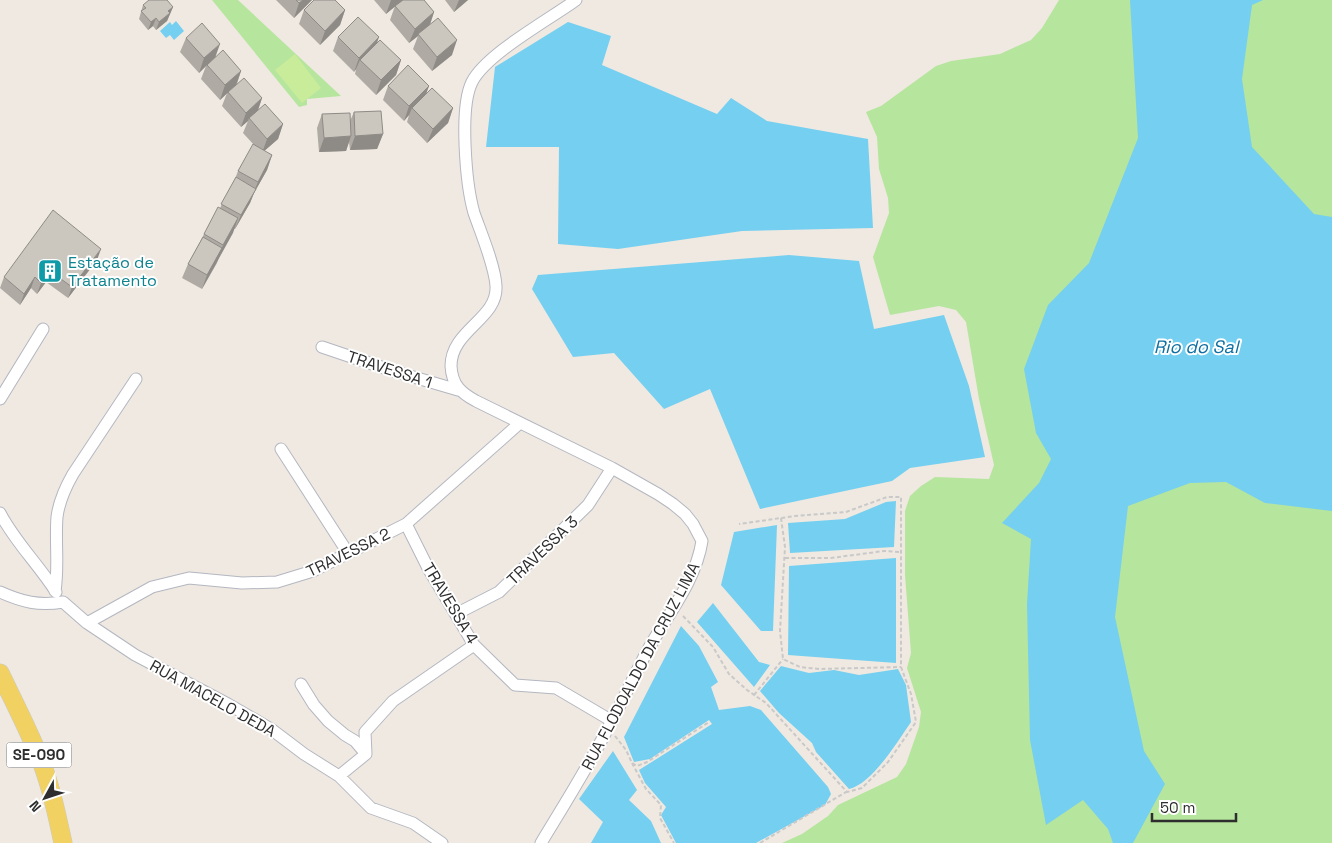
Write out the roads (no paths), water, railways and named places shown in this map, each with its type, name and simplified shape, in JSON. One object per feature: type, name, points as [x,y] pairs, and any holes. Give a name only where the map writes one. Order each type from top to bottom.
[{"type":"main road","name":"SE-090","points":[[0,673],[26,725],[41,762],[56,808],[63,843]]},
{"type":"street","points":[[458,390],[452,370],[453,352],[460,339],[492,303],[496,286],[468,188],[465,140],[469,89],[472,81],[488,62],[576,0]]},
{"type":"street","points":[[0,399],[43,329]]},
{"type":"street","name":"TRAVESSA 1","points":[[322,347],[458,390]]},
{"type":"street","points":[[54,591],[58,564],[57,516],[64,490],[136,379]]},
{"type":"street","name":"RUA FLODOALDO DA CRUZ LIMA","points":[[458,390],[476,401],[612,468],[673,504],[684,514],[700,535],[702,541],[698,561],[674,607],[639,666],[610,724],[541,843]]},
{"type":"street","name":"TRAVESSA 2","points":[[87,623],[152,588],[189,578],[242,583],[277,582],[313,571],[406,524],[520,423]]},
{"type":"street","points":[[281,448],[348,553]]},
{"type":"street","name":"TRAVESSA 3","points":[[456,614],[499,592],[588,505],[612,468]]},
{"type":"street","name":"RUA MACELO DEDA","points":[[0,513],[14,536],[49,581],[54,591],[63,602],[87,623],[134,654],[256,719],[304,754],[339,776],[371,808],[413,823],[442,843]]},
{"type":"street","name":"TRAVESSA 4","points":[[406,524],[429,570],[474,645],[515,685],[556,688],[610,724]]},
{"type":"street","points":[[0,592],[37,604],[46,605],[63,602]]},
{"type":"street","points":[[366,754],[365,732],[393,701],[474,645]]},
{"type":"street","points":[[301,684],[314,705],[328,721],[345,736],[355,741],[366,754]]},
{"type":"street","points":[[339,776],[366,754]]},
{"type":"water","name":"Rio do Sal","points":[[1130,0],[1263,0],[1252,5],[1242,79],[1252,147],[1314,214],[1332,217],[1332,511],[1265,503],[1226,482],[1190,483],[1128,506],[1115,617],[1144,751],[1165,784],[1133,843],[1113,843],[1108,829],[1083,800],[1046,825],[1030,740],[1027,604],[1031,539],[1002,523],[1039,483],[1051,459],[1036,433],[1024,369],[1048,305],[1089,263],[1138,138]]},
{"type":"water","points":[[176,21],[184,31],[174,40],[170,35],[166,38],[160,31],[170,22],[172,25]]},
{"type":"water","points":[[568,22],[611,36],[602,65],[717,114],[731,98],[767,121],[868,139],[873,228],[742,231],[618,249],[558,244],[559,147],[486,147],[495,67]]},
{"type":"water","points":[[789,255],[859,261],[874,329],[944,315],[969,386],[985,457],[910,468],[892,481],[760,509],[710,389],[664,409],[614,353],[573,357],[532,289],[538,275]]},
{"type":"water","points":[[896,501],[894,547],[790,553],[788,523],[845,519],[886,502]]},
{"type":"water","points":[[777,525],[773,631],[761,631],[721,585],[734,532]]},
{"type":"water","points":[[896,558],[896,663],[788,655],[789,566]]},
{"type":"water","points":[[713,603],[759,662],[770,665],[754,687],[697,622]]},
{"type":"water","points":[[681,626],[699,646],[718,682],[711,687],[719,710],[750,706],[761,710],[828,787],[831,794],[825,805],[756,843],[676,843],[661,815],[666,807],[645,783],[639,770],[712,724],[709,720],[650,759],[634,762],[624,737]]},
{"type":"water","points":[[781,666],[809,673],[834,670],[859,675],[898,669],[906,685],[911,722],[884,761],[867,779],[849,789],[816,752],[812,743],[779,713],[760,691]]},
{"type":"water","points":[[613,751],[637,790],[629,800],[651,821],[661,843],[591,843],[603,822],[579,799]]},
{"type":"place","name":"Estação de Tratamento","points":[[50,271]]}]
